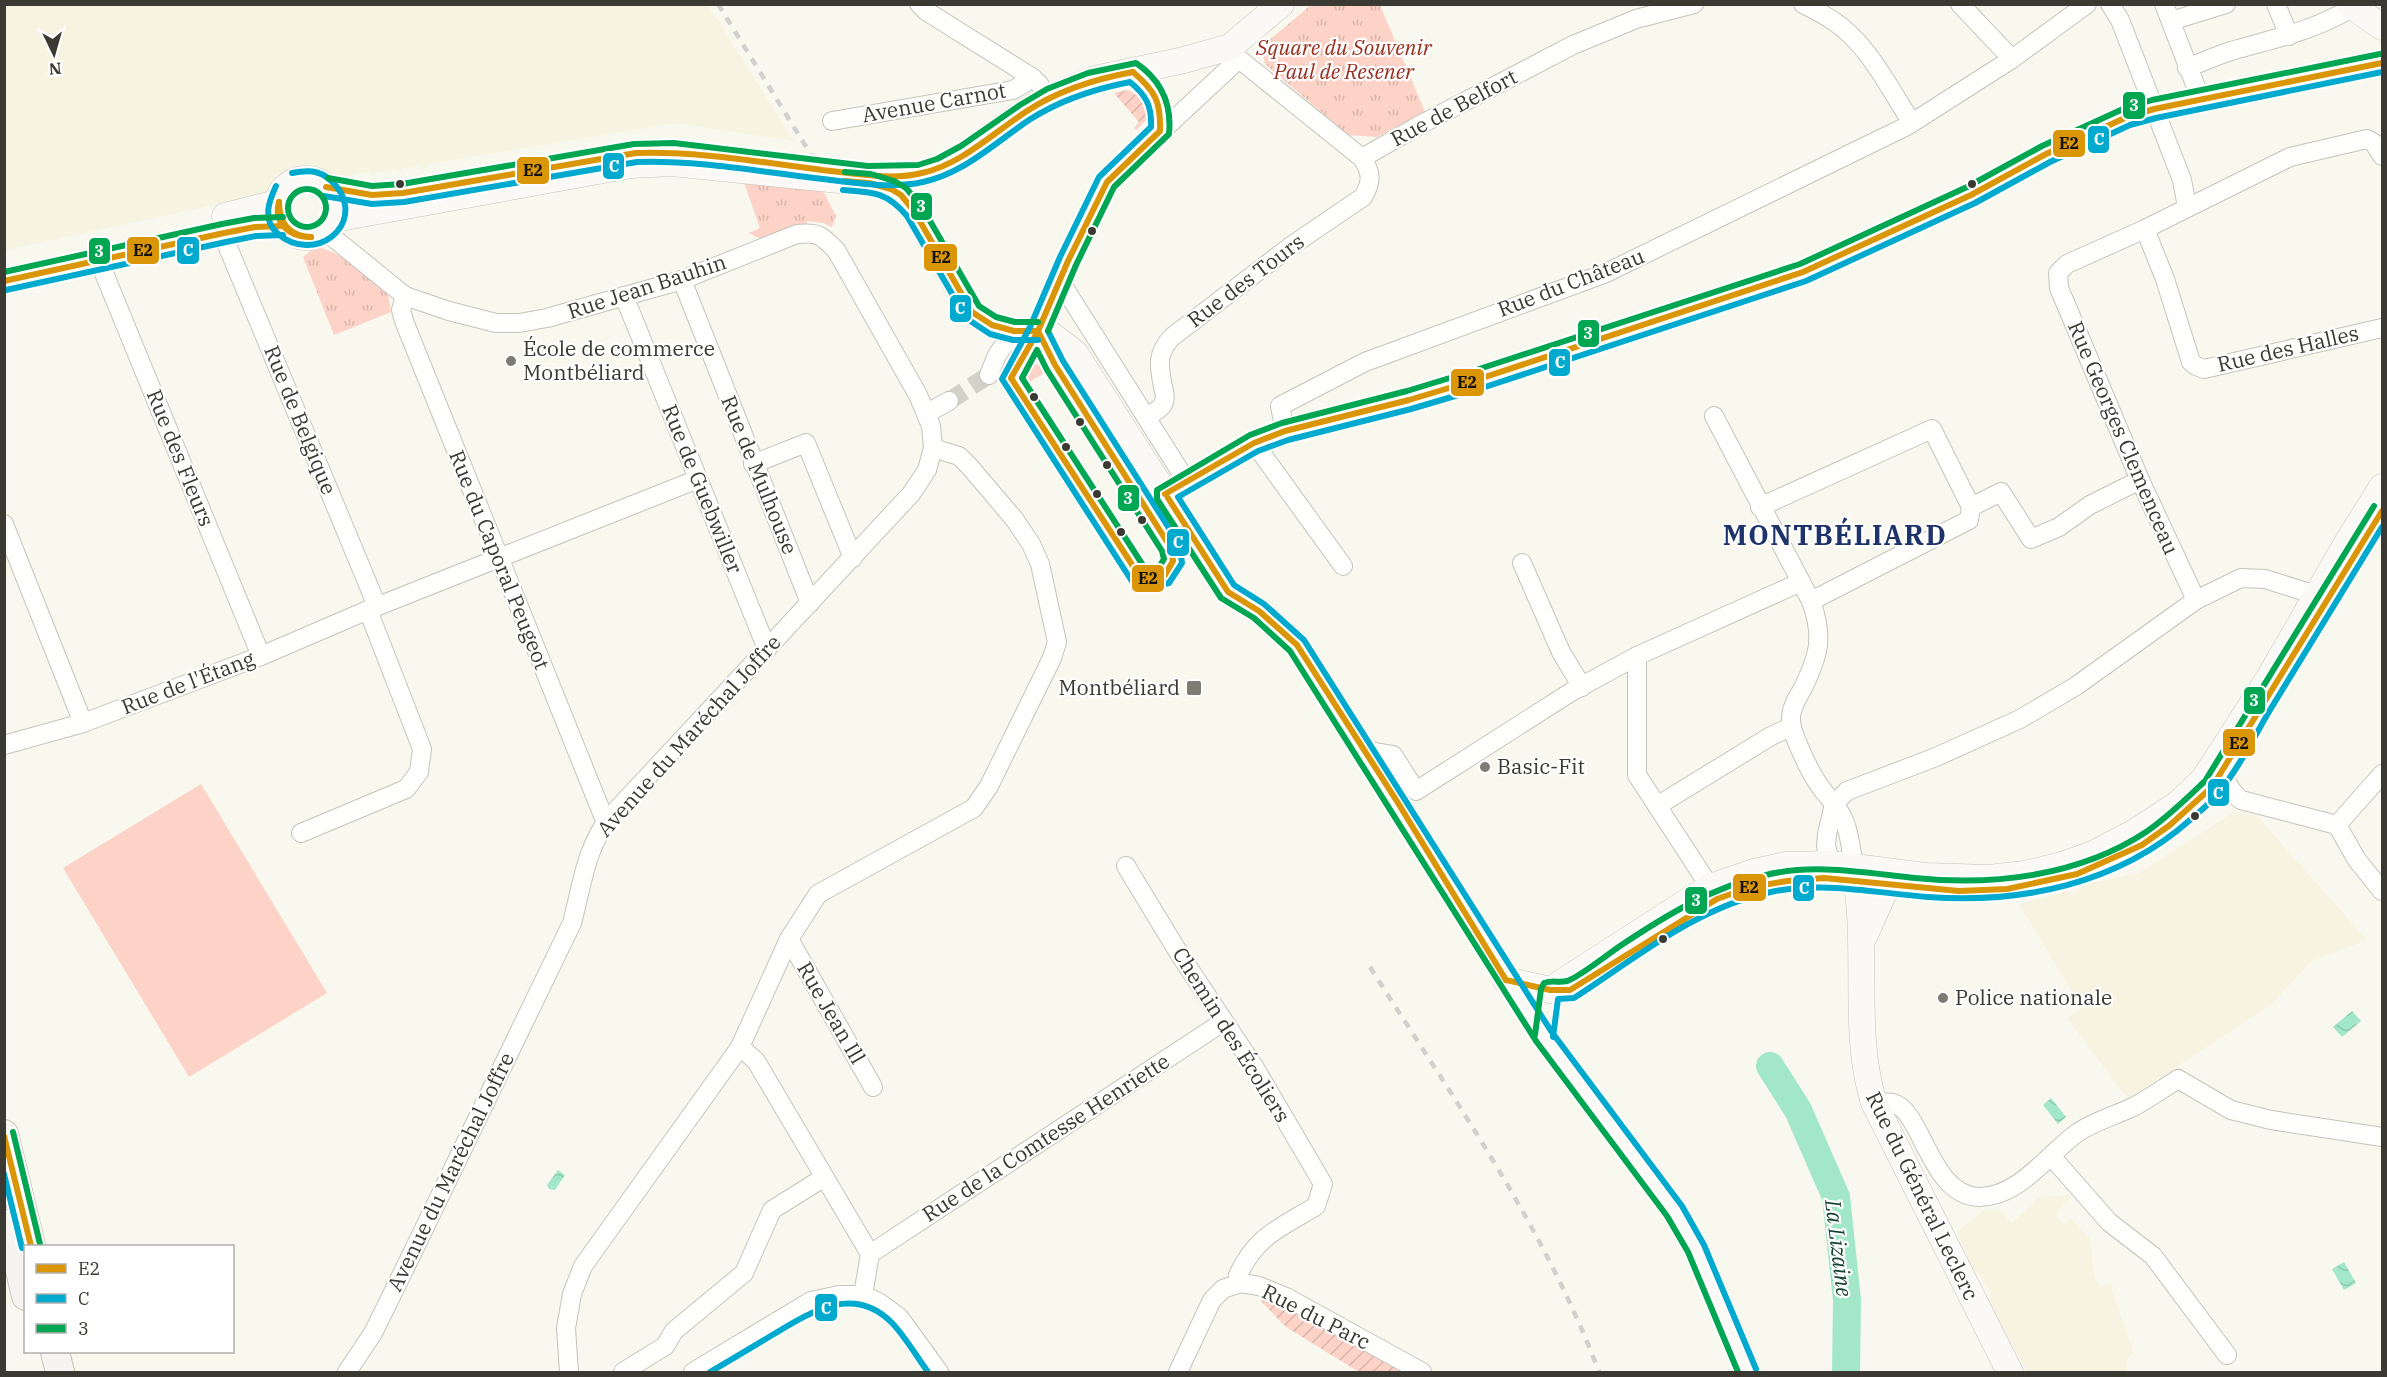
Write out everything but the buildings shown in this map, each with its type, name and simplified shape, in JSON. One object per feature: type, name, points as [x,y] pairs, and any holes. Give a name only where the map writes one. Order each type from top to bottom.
[{"type":"main road","points":[[280,215],[284,189],[297,180],[313,180],[342,191],[372,195],[403,193],[636,153],[673,152],[867,175],[897,176],[926,173],[958,159],[1026,111],[1052,96],[1095,79],[1234,53],[1281,4]]},
{"type":"main road","points":[[2351,6],[2382,27]]},
{"type":"main road","points":[[4,264],[265,208],[280,215],[299,237],[308,237],[330,225],[630,165],[672,163],[869,183],[891,189],[901,195],[914,211],[972,312],[992,325],[1050,334],[1075,354],[1176,488],[1228,592],[1259,611],[1297,645],[1506,980],[1544,1036],[1674,1210],[1696,1248],[1744,1371]]},
{"type":"main road","points":[[914,211],[915,187],[926,173]]},
{"type":"main road","points":[[327,187],[335,201],[330,225]]},
{"type":"main road","points":[[4,281],[255,227],[280,215]]},
{"type":"main road","points":[[1506,980],[1550,990],[1710,887],[1754,872],[1786,865],[1843,866],[1958,879],[1989,878],[2025,874],[2062,865],[2094,854],[2136,832],[2179,803],[2198,785],[2214,764],[2269,678],[2316,595],[2382,487]]},
{"type":"main road","name":"Rue du Général Leclerc","points":[[1843,866],[1859,890],[1864,1043],[1867,1081],[1874,1103],[2010,1372]]},
{"type":"main road","name":"Rue du Général Leclerc","points":[[1862,940],[1882,894],[1898,874]]},
{"type":"main road","points":[[1544,1036],[1550,990]]},
{"type":"main road","points":[[4,1134],[31,1245]]},
{"type":"main road","points":[[4,1205],[24,1288]]},
{"type":"main road","points":[[38,1353],[43,1372]]},
{"type":"main road","points":[[55,1353],[60,1372]]},
{"type":"street","points":[[919,4],[1033,78],[1052,96]]},
{"type":"street","name":"Rue de Belfort","points":[[1362,158],[1573,45],[1636,19],[1694,4]]},
{"type":"street","points":[[1803,4],[1833,20],[1852,36],[1865,51],[1912,123],[2012,59],[2087,4]]},
{"type":"street","points":[[1959,4],[2012,59]]},
{"type":"street","points":[[2110,4],[2120,20],[2182,180],[2187,207]]},
{"type":"street","points":[[2201,100],[2168,13],[2226,4]]},
{"type":"street","points":[[2276,4],[2289,36]]},
{"type":"street","points":[[2187,68],[2231,51],[2289,36],[2336,18],[2351,6]]},
{"type":"street","points":[[989,375],[997,355],[1026,331],[1060,281],[1107,182],[1160,131],[1234,53],[1362,158]]},
{"type":"street","points":[[1803,272],[1971,195],[2046,154],[2127,117],[2154,109],[2382,63]]},
{"type":"street","points":[[1132,72],[1156,95],[1161,110],[1160,131]]},
{"type":"street","name":"Avenue Carnot","points":[[832,121],[1013,90],[1033,78]]},
{"type":"street","name":"Rue du Château","points":[[1285,431],[1281,406],[1365,362],[1606,273],[1912,123]]},
{"type":"street","points":[[2145,229],[2290,157],[2367,139],[2374,143],[2382,156]]},
{"type":"street","name":"Rue des Tours","points":[[1146,417],[1160,408],[1164,402],[1159,357],[1163,347],[1291,246],[1364,197],[1371,178],[1370,169],[1362,158]]},
{"type":"street","name":"Rue Jean Bauhin","points":[[330,225],[405,296],[486,321],[519,323],[547,318],[682,280],[797,234],[812,233],[822,236],[836,250],[927,413]]},
{"type":"street","name":"Rue Georges Clemenceau","points":[[2145,229],[2067,264],[2058,273],[2059,288],[2140,480],[2196,600]]},
{"type":"street","name":"Rue des Halles","points":[[2145,229],[2165,279],[2191,362],[2196,366],[2204,369],[2382,328]]},
{"type":"street","name":"Rue de Belgique","points":[[224,233],[373,608]]},
{"type":"street","name":"Rue des Fleurs","points":[[99,261],[261,656]]},
{"type":"street","name":"Rue de Mulhouse","points":[[682,280],[810,603]]},
{"type":"street","points":[[1060,281],[1146,417],[1176,488],[1254,443],[1285,431],[1409,400],[1747,291]]},
{"type":"street","name":"Rue du Caporal Peugeot","points":[[405,296],[401,310],[404,321],[606,823]]},
{"type":"street","name":"Rue de Guebwiller","points":[[624,296],[767,649]]},
{"type":"street","points":[[927,413],[949,401]]},
{"type":"street","name":"Avenue du Maréchal Joffre","points":[[347,1372],[373,1333],[572,924],[588,857],[598,834],[912,494],[927,470],[933,448],[933,437],[927,413]]},
{"type":"street","points":[[1657,806],[1771,736],[1791,727],[1793,707],[1815,663],[1818,652],[1819,628],[1811,601],[1714,416]]},
{"type":"street","points":[[1760,507],[1932,429],[1971,507],[1969,520],[1811,601]]},
{"type":"street","points":[[753,464],[806,442],[853,558]]},
{"type":"street","points":[[1254,443],[1343,566]]},
{"type":"street","points":[[569,1372],[566,1328],[572,1294],[583,1266],[740,1047],[789,939],[818,894],[974,808],[994,775],[1052,658],[1058,642],[1040,564],[1025,534],[970,467],[958,456],[933,448]]},
{"type":"street","name":"Rue de l'Étang","points":[[4,745],[83,723],[261,656],[373,608],[698,479]]},
{"type":"street","points":[[1971,507],[2001,492],[2031,539],[2059,526],[2090,506],[2140,480]]},
{"type":"street","points":[[4,524],[83,723]]},
{"type":"street","points":[[1522,563],[1561,652],[1581,687]]},
{"type":"street","points":[[1834,804],[1847,791],[1936,757],[2020,719],[2076,686],[2196,600],[2241,578],[2265,579],[2316,595]]},
{"type":"street","points":[[1364,750],[1393,755],[1416,791],[1581,687],[1637,656],[1801,582]]},
{"type":"street","points":[[301,833],[406,789],[419,772],[422,749],[373,608]]},
{"type":"street","points":[[1637,656],[1637,775],[1710,887]]},
{"type":"street","name":"Rue du Général Leclerc","points":[[1791,727],[1818,784],[1834,804],[1846,825],[1843,866]]},
{"type":"street","points":[[2214,764],[2222,772],[2234,795],[2241,800],[2337,825],[2357,860],[2382,891]]},
{"type":"street","points":[[2337,825],[2382,774]]},
{"type":"street","name":"Chemin des Écoliers","points":[[1126,866],[1223,1022],[1255,1068],[1323,1184],[1316,1206]]},
{"type":"street","name":"Rue Jean Ill","points":[[789,939],[873,1087]]},
{"type":"street","name":"Rue de la Comtesse Henriette","points":[[870,1254],[1223,1022]]},
{"type":"street","points":[[740,1047],[756,1061],[823,1178],[870,1254],[863,1295]]},
{"type":"street","points":[[1874,1103],[1893,1103],[1904,1110],[1942,1174],[1954,1188],[1965,1195],[1980,1197],[2008,1190],[2078,1132],[2136,1105],[2178,1079],[2231,1110],[2271,1120],[2382,1137]]},
{"type":"street","points":[[2050,1156],[2109,1222],[2153,1256],[2227,1355]]},
{"type":"street","points":[[623,1372],[665,1346],[674,1331],[744,1273],[771,1210],[823,1178]]},
{"type":"street","name":"Rue du Parc","points":[[1240,1283],[1238,1275],[1246,1257],[1260,1240],[1316,1206]]},
{"type":"street","name":"Rue du Parc","points":[[1178,1372],[1212,1299],[1223,1289],[1240,1283],[1259,1286],[1286,1297],[1422,1372]]},
{"type":"street","points":[[693,1372],[812,1301],[839,1295],[863,1295],[880,1303],[899,1317],[939,1372]]},
{"type":"shaded area","points":[[4,5],[708,5],[794,141],[676,123],[429,164],[425,169],[417,164],[415,167],[403,168],[400,172],[393,167],[391,171],[377,172],[374,176],[367,172],[5,250]]},
{"type":"shaded area","points":[[2233,813],[2257,816],[2367,940],[2310,962],[2273,1003],[2128,1099],[2067,1018],[2082,1008],[2019,904],[2068,891],[2073,893],[2087,884],[2139,873]]},
{"type":"shaded area","points":[[2074,1194],[2060,1208],[2056,1216],[2064,1224],[2070,1218],[2091,1240],[2094,1277],[2100,1288],[2110,1284],[2134,1354],[2127,1358],[2125,1372],[2028,1372],[1986,1300],[1992,1296],[1978,1272],[1974,1273],[1957,1232],[1983,1211],[1999,1210],[2012,1223],[2039,1198]]},
{"type":"green space","name":"Square du Souvenir Paul de Resener","points":[[1311,5],[1380,5],[1425,112],[1377,137],[1348,135],[1265,64],[1261,47]]},
{"type":"green space","points":[[1127,90],[1142,101],[1148,113],[1148,118],[1136,130],[1134,128],[1139,122],[1114,93]]},
{"type":"green space","points":[[742,177],[821,187],[836,216],[832,227],[807,221],[807,224],[793,226],[764,241],[749,233],[760,228]]},
{"type":"green space","points":[[315,247],[344,258],[388,293],[391,312],[334,335],[303,257]]},
{"type":"green space","points":[[1066,360],[1123,445],[1118,448],[1063,361]]},
{"type":"green space","points":[[1033,364],[1041,365],[1048,371],[1026,384],[1024,372]]},
{"type":"green space","points":[[201,784],[327,993],[189,1077],[63,868]]},
{"type":"green space","points":[[1265,1297],[1402,1372],[1359,1372],[1286,1327],[1260,1300]]},
{"type":"water","points":[[2352,1011],[2361,1021],[2342,1037],[2333,1027]]},
{"type":"water","points":[[2051,1098],[2066,1117],[2058,1124],[2043,1105]]},
{"type":"water","points":[[558,1170],[565,1175],[555,1190],[549,1189],[547,1185]]},
{"type":"water","points":[[2344,1262],[2356,1283],[2344,1290],[2332,1269]]},
{"type":"waterway","name":"La Lizaine","points":[[1770,1066],[1798,1110],[1836,1197],[1847,1300],[1846,1372]]},
{"type":"tunnel","points":[[1747,291],[1803,272]]},
{"type":"tunnel","points":[[949,401],[989,375]]},
{"type":"railway","points":[[718,4],[813,158]]},
{"type":"railway","points":[[1370,967],[1464,1114],[1524,1214],[1577,1318],[1599,1372]]},
{"type":"transit line","name":"3","points":[[1738,1372],[1688,1252],[1667,1216],[1536,1041],[1290,651],[1254,618],[1221,598],[1157,499],[1157,490],[1250,435],[1282,423],[1407,391],[1476,370],[1800,264],[1967,187],[2042,146],[2123,109],[2152,100],[2380,54]]},
{"type":"transit line","name":"3","points":[[328,178],[372,186],[402,184],[634,144],[674,143],[868,166],[918,165],[937,159],[961,146],[1047,89],[1088,73],[1136,63],[1152,77],[1163,94],[1169,113],[1169,134],[1114,187],[1076,265],[1048,331]]},
{"type":"transit line","name":"E2","points":[[1165,494],[1254,443],[1285,431],[1409,400],[1479,379],[1803,272],[1971,195],[2046,154],[2127,117],[2154,109],[2382,63]]},
{"type":"transit line","name":"E2","points":[[326,187],[372,195],[403,193],[636,153],[706,155],[872,176],[910,175],[937,169],[950,163],[977,147],[1027,111],[1052,97],[1091,82],[1133,72]]},
{"type":"transit line","name":"E2","points":[[1038,331],[1068,261],[1107,182],[1160,131],[1158,104],[1155,97],[1147,85],[1133,72]]},
{"type":"transit line","name":"C","points":[[1756,1369],[1704,1245],[1682,1206],[1551,1031],[1304,640],[1264,604],[1234,585],[1178,497],[1258,451],[1288,440],[1411,409],[1482,388],[1806,281],[1975,203],[2050,162],[2130,125],[2382,72]]},
{"type":"transit line","name":"C","points":[[324,196],[372,204],[404,202],[637,162],[707,165],[873,185],[911,184],[938,178],[952,172],[1029,120],[1065,101],[1103,88],[1130,82],[1147,101],[1151,127],[1099,177],[1060,257],[1030,327],[1002,379],[1135,586],[1143,589],[1169,583],[1182,563],[1179,544],[1063,361],[1048,331]]},
{"type":"transit line","name":"C","points":[[276,186],[269,204],[268,216],[272,228],[277,233],[291,242],[306,245],[320,243],[332,237],[341,227],[345,215],[344,201],[337,187],[322,174],[306,171],[292,173]]},
{"type":"transit line","name":"3","points":[[845,172],[871,174],[894,181],[906,188],[922,207],[979,306],[996,317],[1015,322],[1038,322]]},
{"type":"transit line","name":"E2","points":[[844,181],[869,183],[891,189],[901,195],[914,211],[972,312],[992,325],[1014,331],[1038,331]]},
{"type":"transit line","name":"3","points":[[307,189],[314,190],[320,195],[325,201],[326,208],[325,215],[320,221],[314,226],[307,227],[300,226],[294,221],[289,215],[288,208],[289,201],[294,195],[300,190],[307,189]]},
{"type":"transit line","name":"C","points":[[843,190],[879,195],[900,208],[907,216],[966,318],[990,334],[1013,340],[1038,340]]},
{"type":"transit line","name":"E2","points":[[279,202],[281,217],[287,227],[297,234],[311,237]]},
{"type":"transit line","name":"E2","points":[[279,202],[279,216],[285,228],[296,235],[311,237]]},
{"type":"transit line","name":"3","points":[[4,272],[222,224],[254,218],[283,217]]},
{"type":"transit line","name":"E2","points":[[4,281],[224,233],[255,227],[283,226]]},
{"type":"transit line","name":"C","points":[[6,290],[256,236],[283,235]]},
{"type":"transit line","name":"E2","points":[[1038,331],[1055,365],[1171,548],[1173,561],[1165,575],[1142,580],[1011,378],[1038,331]]},
{"type":"transit line","name":"3","points":[[1037,350],[1047,370],[1162,551],[1164,559],[1159,567],[1146,570],[1022,378],[1037,350]]},
{"type":"transit line","name":"E2","points":[[1168,498],[1228,592],[1259,611],[1297,645],[1398,803],[1506,980]]},
{"type":"transit line","name":"3","points":[[1535,1035],[1541,989],[1544,983],[1564,982],[1572,979],[1672,914],[1708,895],[1746,880],[1784,871],[1821,869],[1945,880],[2005,879],[2035,875],[2093,859],[2146,832],[2205,781],[2374,506]]},
{"type":"transit line","name":"E2","points":[[1506,980],[1550,990],[1570,990],[1717,899],[1751,887],[1824,878],[1959,891],[2007,889],[2077,874],[2142,845],[2170,825],[2212,787],[2382,511]]},
{"type":"transit line","name":"C","points":[[1553,1037],[1558,999],[1574,998],[1692,922],[1744,899],[1771,892],[1810,888],[1963,898],[2033,893],[2100,874],[2132,860],[2162,842],[2209,804],[2233,773],[2382,527]]},
{"type":"transit line","name":"3","points":[[13,1132],[40,1244]]},
{"type":"transit line","name":"E2","points":[[4,1136],[31,1245]]},
{"type":"transit line","name":"C","points":[[4,1174],[22,1248]]},
{"type":"transit line","name":"C","points":[[710,1372],[799,1319],[831,1306],[846,1304],[862,1305],[878,1312],[893,1324],[928,1372]]},
{"type":"place","name":"École de commerce Montbéliard","points":[[511,361]]},
{"type":"place","name":"Montbéliard","points":[[1194,688]]},
{"type":"place","name":"Basic-Fit","points":[[1485,767]]},
{"type":"place","name":"Police nationale","points":[[1943,998]]},
{"type":"district","name":"MONTBÉLIARD","points":[[1835,536]]}]
